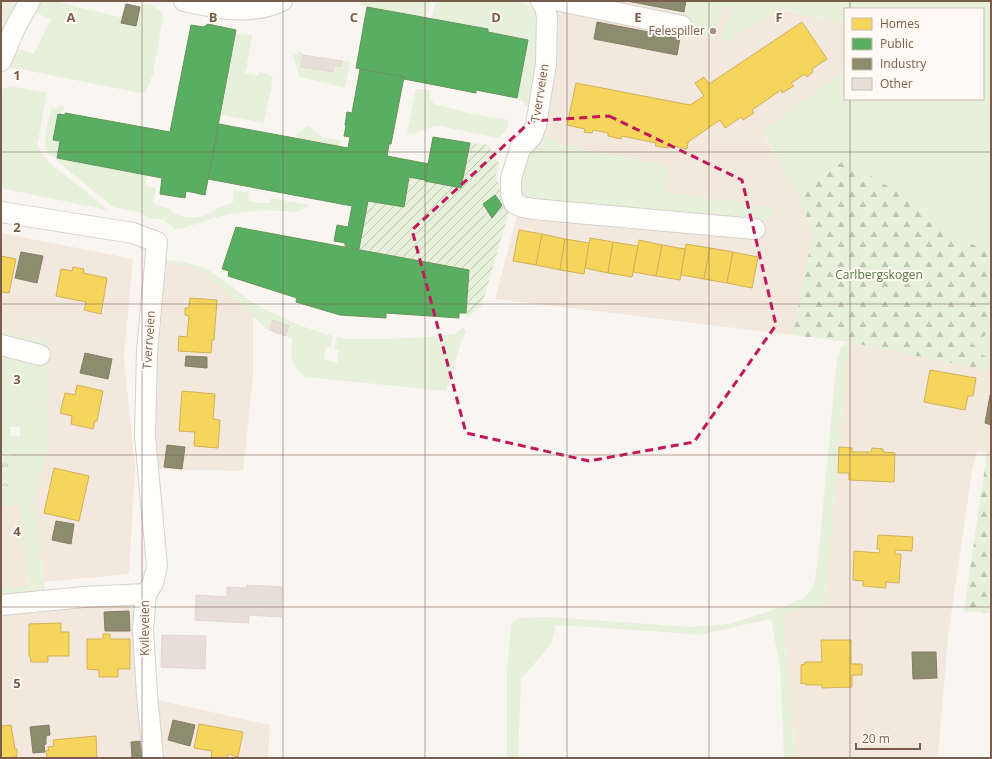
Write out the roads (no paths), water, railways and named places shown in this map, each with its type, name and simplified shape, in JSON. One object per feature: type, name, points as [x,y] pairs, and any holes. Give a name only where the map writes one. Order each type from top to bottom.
[{"type":"street","points":[[1,61],[15,28],[30,1]]},
{"type":"street","points":[[184,1],[234,10],[254,10],[282,1]]},
{"type":"street","name":"Tverrveien","points":[[541,1],[545,7],[547,17],[546,64],[536,125],[532,136],[520,149],[511,178],[511,193],[514,203],[522,207],[533,209],[755,229]]},
{"type":"street","points":[[560,1],[682,26]]},
{"type":"street","name":"Tverrveien","points":[[1,212],[133,232],[157,242],[147,352],[145,436],[157,566],[153,583],[146,594]]},
{"type":"street","points":[[1,346],[40,355]]},
{"type":"street","name":"Kvileveien","points":[[1,605],[90,597],[146,594],[143,630],[146,695],[153,757]]},
{"type":"place","name":"Felespiller","points":[[713,31]]},
{"type":"park label","name":"Carlbergskogen","points":[[879,275]]}]
